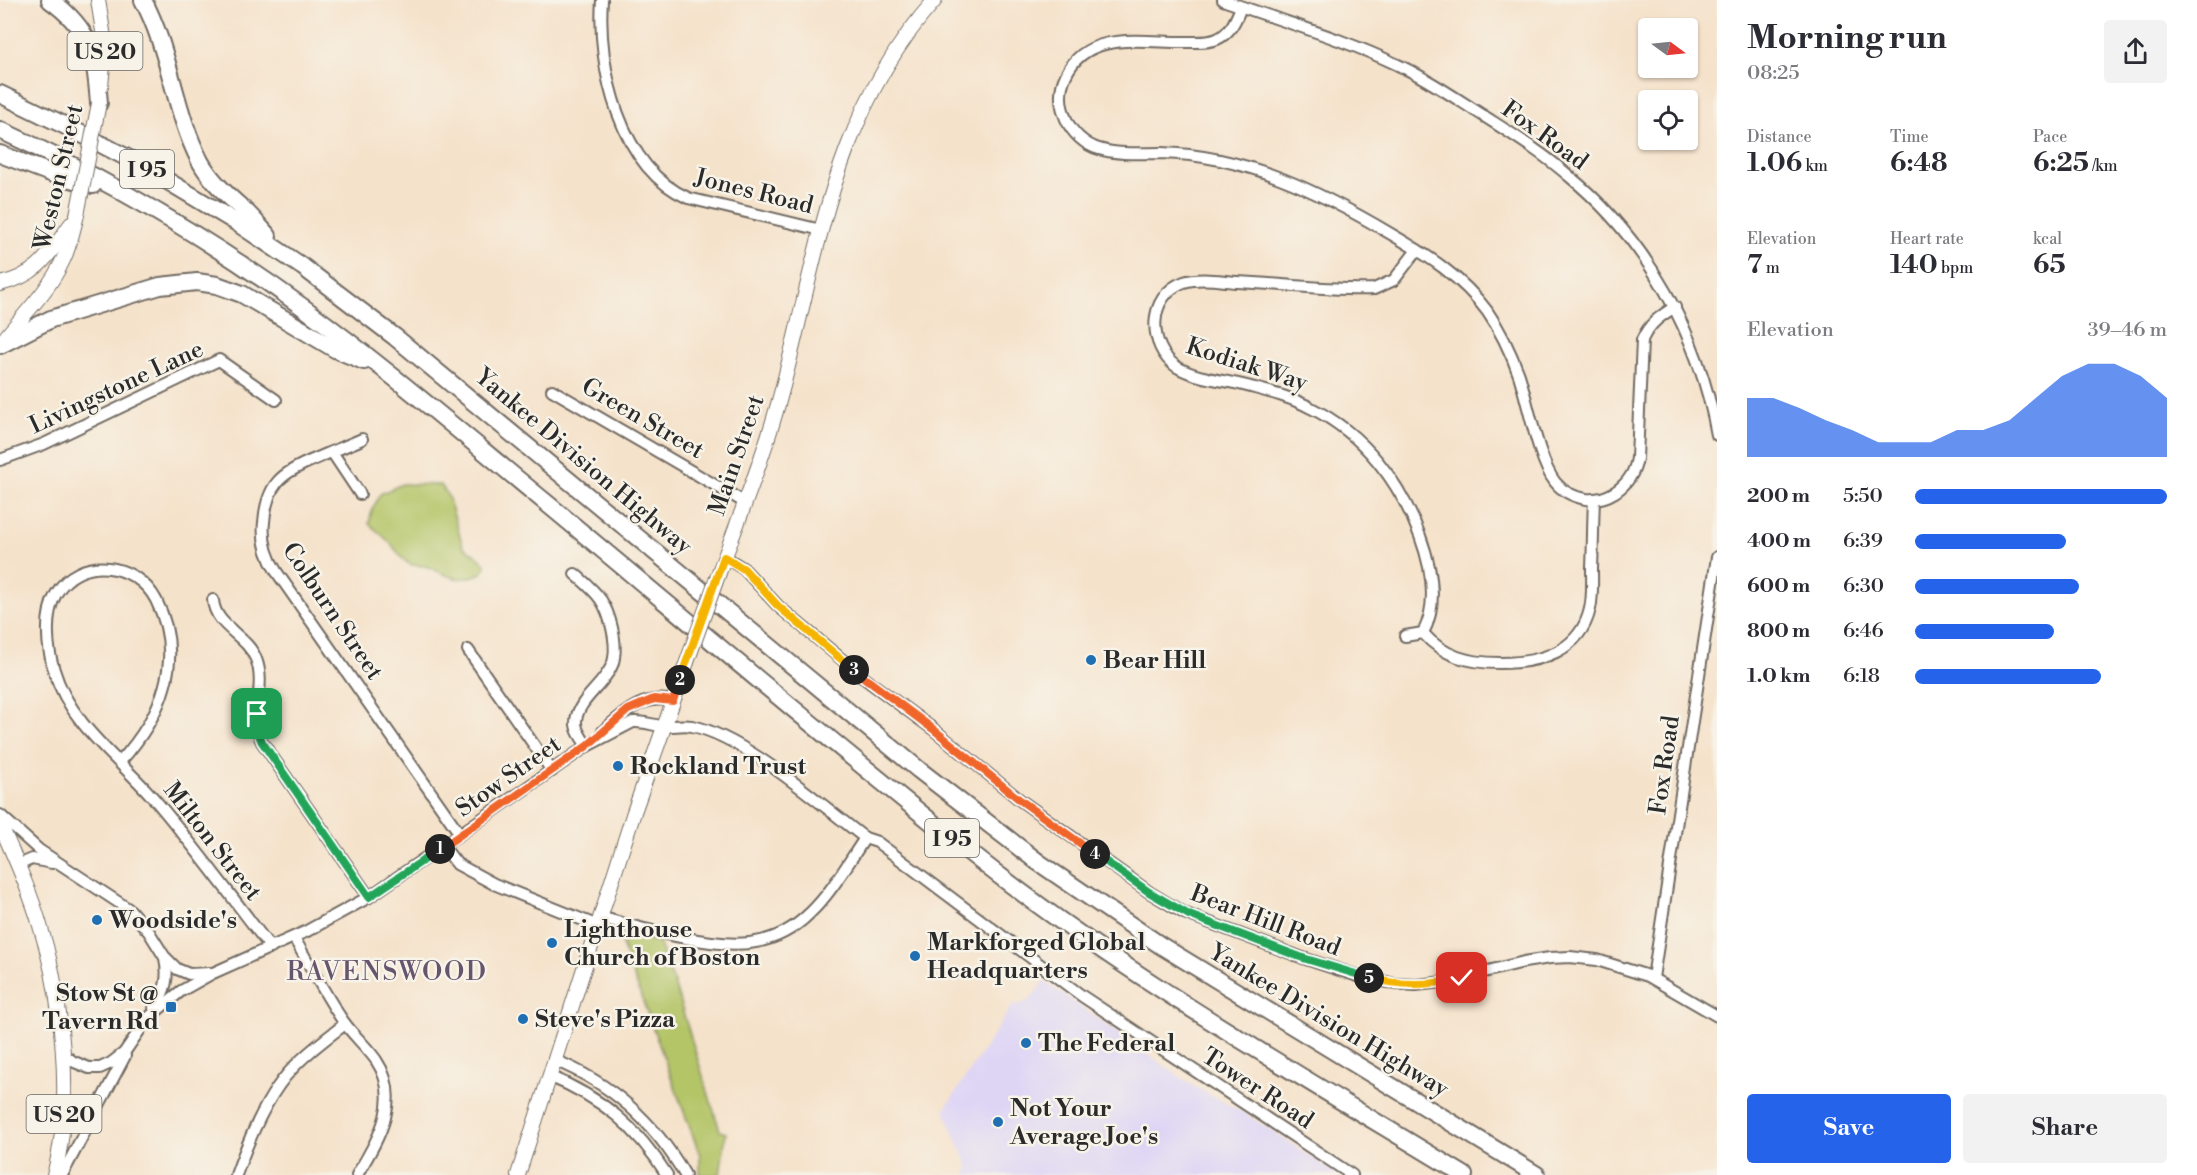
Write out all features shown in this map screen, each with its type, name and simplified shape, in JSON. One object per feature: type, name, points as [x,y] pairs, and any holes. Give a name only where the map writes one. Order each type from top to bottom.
[{"type":"highway","points":[[50,0],[74,21],[90,46],[99,103]]},
{"type":"highway","points":[[143,0],[200,161],[221,190],[243,209],[287,256]]},
{"type":"highway","name":"Yankee Division Highway","points":[[0,94],[141,165],[215,209],[287,256],[342,295],[410,349],[920,770],[1038,862],[1160,945],[1537,1175]]},
{"type":"highway","name":"I 95","points":[[0,130],[124,193],[242,265],[303,308],[385,370],[937,826],[1048,913],[1170,996],[1464,1175]]},
{"type":"highway","points":[[0,154],[53,174],[124,193]]},
{"type":"highway","points":[[0,345],[51,319],[160,286],[197,282],[217,285],[242,294],[335,349],[385,370]]},
{"type":"main road","name":"Weston Street","points":[[0,345],[39,297],[67,251],[77,215],[99,103],[105,44],[98,0]]},
{"type":"main road","name":"Main Street","points":[[518,1175],[664,727],[775,416],[821,230],[842,159],[866,101],[890,60],[935,0]]},
{"type":"main road","points":[[0,284],[21,277],[41,264],[77,215]]},
{"type":"main road","name":"US 20","points":[[0,824],[39,920],[49,958],[62,1053],[63,1124],[54,1175]]},
{"type":"street","name":"Jones Road","points":[[602,0],[601,43],[608,81],[633,144],[648,167],[669,187],[688,198],[821,230]]},
{"type":"street","name":"Fox Road","points":[[1223,0],[1398,65],[1542,154],[1585,190],[1616,221],[1642,255],[1675,307],[1701,370],[1717,435]]},
{"type":"street","points":[[1242,7],[1230,29],[1212,40],[1119,41],[1101,44],[1086,51],[1069,69],[1062,86],[1062,109],[1069,125],[1083,141],[1104,150],[1208,158],[1248,166],[1278,176],[1343,205],[1438,263],[1480,302],[1497,326],[1519,374],[1545,465],[1552,478],[1568,493],[1584,499],[1603,498],[1619,490],[1629,479],[1637,458],[1642,340],[1647,329],[1655,320],[1675,307]]},
{"type":"street","name":"Kodiak Way","points":[[1417,250],[1394,280],[1374,289],[1211,280],[1184,282],[1168,293],[1162,301],[1154,328],[1158,346],[1179,368],[1274,394],[1312,408],[1345,430],[1381,465],[1405,500],[1426,556],[1432,599],[1430,616],[1423,633]]},
{"type":"street","name":"Livingstone Lane","points":[[0,460],[44,444],[219,360],[276,400]]},
{"type":"street","name":"Green Street","points":[[552,390],[744,502]]},
{"type":"street","name":"Colburn Street","points":[[362,439],[290,470],[272,488],[264,514],[263,537],[266,551],[276,571],[460,834]]},
{"type":"street","points":[[332,452],[360,494]]},
{"type":"street","points":[[1405,636],[1423,633],[1433,644],[1448,654],[1478,662],[1529,661],[1545,658],[1564,648],[1583,627],[1590,606],[1594,499]]},
{"type":"street","name":"Fox Road","points":[[1653,978],[1717,557]]},
{"type":"street","name":"Bear Hill Road","points":[[723,562],[744,569],[778,606],[864,678],[933,729],[1014,796],[1149,892],[1189,915],[1324,965],[1396,984],[1439,983],[1530,961],[1562,957],[1610,963],[1653,978],[1717,1016]]},
{"type":"street","name":"Milton Street","points":[[120,762],[151,722],[160,702],[167,669],[168,638],[159,608],[149,590],[140,580],[123,571],[93,568],[73,576],[61,586],[53,599],[49,623],[51,657],[55,675],[75,713],[92,734],[160,805],[271,948]]},
{"type":"street","points":[[575,573],[598,597],[605,608],[615,650],[610,670],[584,703],[577,716],[577,729],[587,746]]},
{"type":"street","points":[[213,600],[217,616],[248,645],[257,663],[261,686],[256,724],[262,742],[369,897]]},
{"type":"street","points":[[468,650],[552,771]]},
{"type":"street","name":"Stow Street","points":[[62,1053],[81,1066],[100,1068],[118,1059],[142,1025],[167,1002],[213,973],[294,938],[369,897],[587,746],[620,716],[635,706],[654,699],[673,701]]},
{"type":"street","name":"Stow Street","points":[[587,746],[633,722],[664,727]]},
{"type":"street","name":"Tower Road","points":[[664,727],[680,725],[697,727],[738,746],[769,766],[865,838],[877,842],[1082,996],[1352,1175]]},
{"type":"street","points":[[0,815],[31,844],[130,910],[143,923],[173,966],[183,972],[213,973]]},
{"type":"street","points":[[443,846],[457,864],[498,886],[599,921],[718,945],[740,945],[761,941],[789,930],[811,912],[827,894],[865,838]]},
{"type":"street","points":[[18,865],[36,859],[64,867]]},
{"type":"street","points":[[294,938],[345,1024],[375,1058],[388,1090],[385,1122],[378,1140],[357,1175]]},
{"type":"street","points":[[142,1025],[166,988],[167,972],[164,956]]},
{"type":"street","points":[[236,1175],[256,1129],[281,1082],[302,1058],[345,1024]]},
{"type":"street","points":[[62,1175],[130,1044]]},
{"type":"street","points":[[554,1060],[589,1077],[628,1104],[654,1130],[686,1175]]},
{"type":"street","points":[[549,1076],[590,1096],[622,1119],[646,1144],[667,1175]]},
{"type":"shaded area","points":[[1044,981],[1193,1086],[1243,1112],[1339,1175],[966,1175],[969,1168],[944,1110],[1012,1006],[1029,1001]]},
{"type":"green space","points":[[402,484],[441,485],[448,496],[463,546],[486,566],[482,573],[460,579],[428,567],[410,564],[369,523],[372,510],[380,494]]},
{"type":"green space","points":[[618,934],[659,942],[720,1131],[726,1133],[720,1175],[700,1175],[700,1155]]},
{"type":"place","name":"Bear Hill","points":[[1091,660]]},
{"type":"place","name":"Rockland Trust","points":[[618,766]]},
{"type":"place","name":"Woodside's","points":[[97,920]]},
{"type":"place","name":"Lighthouse Church of Boston","points":[[552,943]]},
{"type":"place","name":"Markforged Global Headquarters","points":[[915,956]]},
{"type":"place","name":"Stow St @ Tavern Rd","points":[[171,1007]]},
{"type":"place","name":"Steve's Pizza","points":[[523,1019]]},
{"type":"place","name":"The Federal","points":[[1026,1043]]},
{"type":"place","name":"Not Your Average Joe's","points":[[998,1122]]},
{"type":"district","name":"RAVENSWOOD","points":[[387,971]]},
{"type":"route","points":[[257,714],[256,724],[262,742],[369,897],[587,746],[628,710],[642,702],[654,699],[673,701],[724,557],[744,569],[785,612],[869,682],[933,729],[1020,800],[1173,907],[1279,949],[1345,972],[1380,981],[1411,985],[1439,983],[1462,978]]}]
